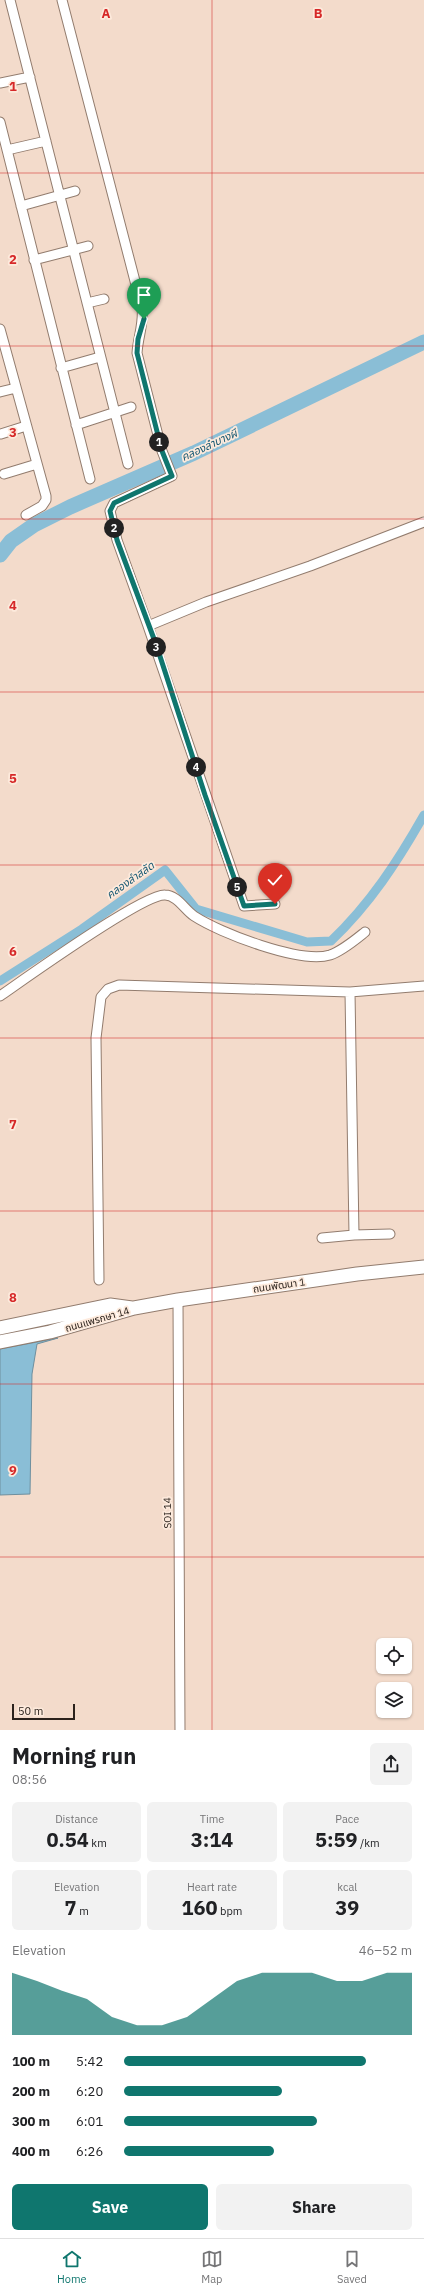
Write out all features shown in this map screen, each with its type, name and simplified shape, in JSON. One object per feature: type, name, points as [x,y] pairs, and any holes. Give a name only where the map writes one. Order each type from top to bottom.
[{"type":"main road","name":"ถนนพัฒนา 1","points":[[134,1308],[178,1300],[357,1274],[424,1267]]},
{"type":"main road","name":"ถนนแพรกษา 14","points":[[0,1328],[110,1305],[134,1308]]},
{"type":"main road","name":"ถนนแพรกษา 14","points":[[0,1342],[50,1332],[134,1308]]},
{"type":"street","points":[[10,0],[128,464]]},
{"type":"street","points":[[62,0],[142,308],[144,319],[138,339],[137,353],[162,451],[172,476],[114,503],[110,511],[117,540],[244,906],[275,904]]},
{"type":"street","points":[[0,83],[30,77]]},
{"type":"street","points":[[0,122],[90,479]]},
{"type":"street","points":[[7,150],[46,141]]},
{"type":"street","points":[[21,206],[75,191]]},
{"type":"street","points":[[34,260],[88,246]]},
{"type":"street","points":[[87,303],[104,299]]},
{"type":"street","points":[[0,329],[3,349],[16,388],[46,500],[42,506],[26,515]]},
{"type":"street","points":[[61,368],[100,357]]},
{"type":"street","points":[[0,392],[16,388]]},
{"type":"street","points":[[76,426],[131,407]]},
{"type":"street","points":[[1,434],[26,426]]},
{"type":"street","points":[[4,474],[37,464]]},
{"type":"street","points":[[148,626],[206,602],[310,566],[424,522]]},
{"type":"street","points":[[0,996],[120,916],[153,897],[166,895],[176,899],[193,915],[210,925],[272,949],[300,956],[330,955],[366,932]]},
{"type":"street","points":[[99,1280],[96,1041],[101,997],[108,989],[119,985],[350,992],[424,986]]},
{"type":"street","points":[[350,992],[354,1235]]},
{"type":"street","points":[[322,1238],[390,1234]]},
{"type":"street","name":"SOI 14","points":[[178,1300],[180,1728]]},
{"type":"water","points":[[58,1338],[37,1344],[32,1374],[30,1494],[0,1495],[0,1349]]},
{"type":"waterway","name":"คลองลำบางผี","points":[[0,555],[11,541],[34,525],[70,507],[194,453],[424,342]]},
{"type":"waterway","name":"คลองลำสลัด","points":[[0,981],[82,929],[165,870],[196,909],[307,942],[331,941],[371,897],[404,849],[424,815]]},
{"type":"route","points":[[144,319],[138,339],[137,353],[142,378],[162,451],[172,476],[114,503],[110,511],[117,540],[157,647],[170,692],[244,906],[264,906],[275,904]]}]
